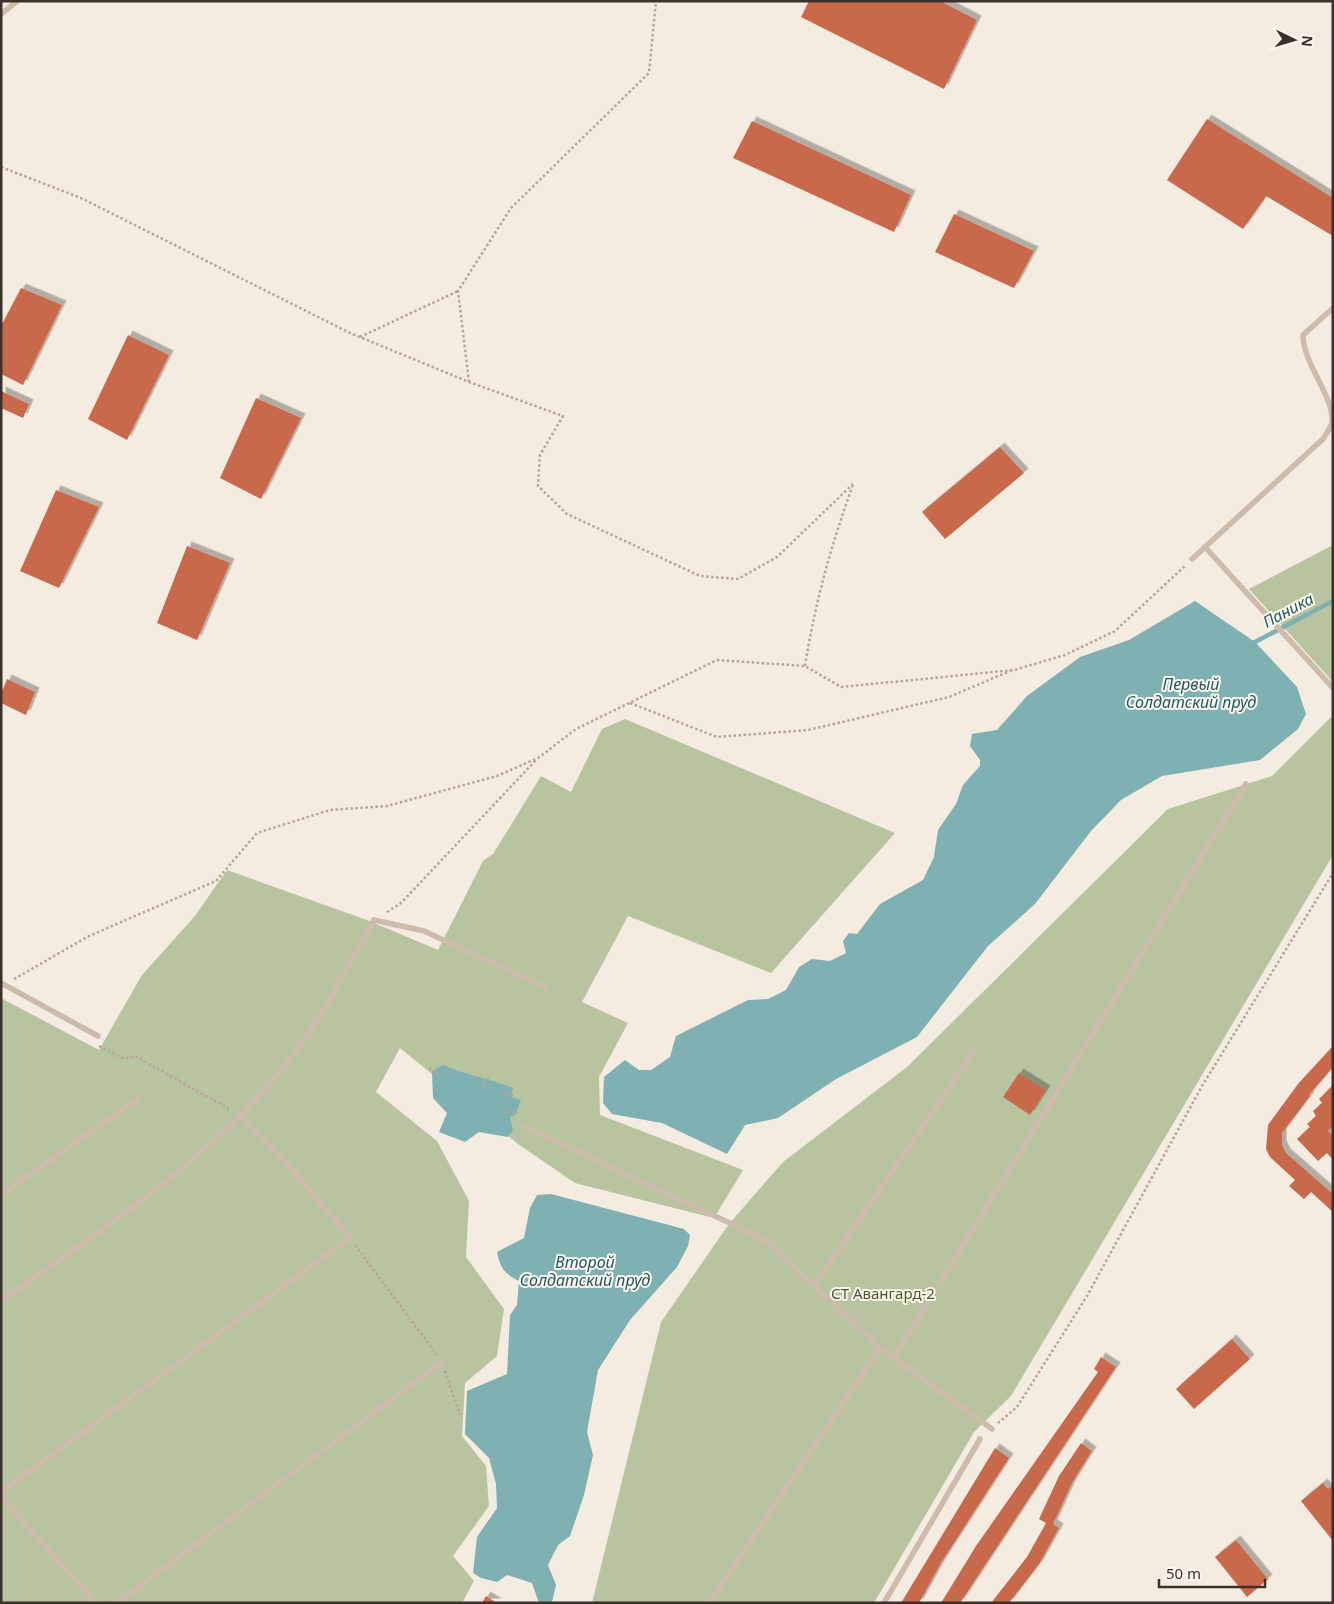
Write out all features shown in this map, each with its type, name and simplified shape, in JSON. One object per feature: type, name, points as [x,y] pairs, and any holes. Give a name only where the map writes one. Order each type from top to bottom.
[{"type":"lane","points":[[1,14],[17,1]]},
{"type":"lane","points":[[1192,559],[1323,440],[1332,422],[1329,405],[1303,347],[1303,336],[1333,308]]},
{"type":"lane","points":[[1205,547],[1333,688]]},
{"type":"lane","points":[[894,1358],[1246,784]]},
{"type":"lane","points":[[1,1302],[145,1200],[240,1115],[289,1061],[318,1020],[374,920],[424,931],[545,987]]},
{"type":"lane","points":[[3,983],[98,1036]]},
{"type":"lane","points":[[814,1286],[975,1050]]},
{"type":"lane","points":[[1,1195],[139,1098]]},
{"type":"lane","points":[[1,1492],[350,1238],[292,1169],[240,1115]]},
{"type":"lane","points":[[525,1127],[764,1238],[880,1348],[992,1429]]},
{"type":"lane","points":[[709,1603],[880,1348]]},
{"type":"lane","points":[[117,1603],[442,1362]]},
{"type":"lane","points":[[884,1603],[980,1439]]},
{"type":"lane","points":[[1,1498],[96,1603]]},
{"type":"path","points":[[360,337],[458,290],[511,208],[649,73],[656,1]]},
{"type":"path","points":[[1,168],[82,198],[360,337],[469,382],[563,416],[540,455],[538,486],[567,514],[700,576],[738,579],[777,557],[853,484],[834,536],[814,609],[804,666]]},
{"type":"path","points":[[458,290],[469,382]]},
{"type":"path","points":[[630,702],[718,737],[808,730],[949,697],[1014,670],[1065,655],[1115,631],[1192,559]]},
{"type":"path","points":[[374,920],[401,903],[538,758],[576,729],[717,660],[804,666],[841,687],[1014,670]]},
{"type":"path","points":[[3,983],[89,936],[216,881],[257,832],[330,810],[396,803],[497,776],[538,758]]},
{"type":"path","points":[[992,1429],[1017,1407],[1087,1296],[1202,1086],[1333,872]]},
{"type":"path","points":[[98,1036],[97,1046],[124,1059],[135,1056],[240,1115]]},
{"type":"path","points":[[430,1068],[440,1075]]},
{"type":"path","points":[[482,1088],[490,1075]]},
{"type":"path","points":[[502,1092],[514,1095]]},
{"type":"path","points":[[507,1110],[517,1114]]},
{"type":"path","points":[[350,1238],[442,1362],[460,1415]]},
{"type":"green space","points":[[1333,545],[1333,682],[1249,589]]},
{"type":"green space","name":"СТ Авангард-2","points":[[1333,715],[1333,855],[1011,1396],[974,1432],[874,1603],[592,1603],[661,1322],[729,1224],[783,1162],[907,1067],[1168,809],[1272,776]]},
{"type":"green space","points":[[625,719],[895,833],[771,973],[628,916],[582,1002],[628,1023],[599,1077],[600,1115],[743,1170],[714,1218],[575,1183],[518,1144],[400,1048],[376,1092],[437,1141],[469,1201],[466,1257],[504,1309],[497,1356],[465,1383],[462,1436],[486,1466],[489,1506],[453,1556],[474,1581],[462,1603],[1,1603],[1,998],[99,1050],[142,975],[195,916],[227,870],[367,920],[438,950],[483,861],[493,854],[541,776],[571,792],[602,729]]},
{"type":"water","name":"Первый Солдатский пруд","points":[[1195,601],[1255,642],[1297,687],[1306,714],[1298,729],[1260,760],[1162,776],[1121,800],[1091,831],[1035,904],[988,946],[917,1037],[836,1079],[778,1118],[745,1125],[727,1154],[662,1123],[612,1114],[603,1103],[604,1077],[625,1060],[639,1070],[651,1070],[670,1057],[676,1036],[748,1000],[768,999],[786,990],[799,967],[812,959],[830,961],[846,953],[843,941],[849,933],[857,934],[880,904],[923,880],[934,857],[938,830],[956,804],[963,785],[980,766],[980,760],[970,746],[972,734],[997,730],[1027,696],[1080,657],[1129,640]]},
{"type":"water","points":[[443,1065],[513,1088],[511,1097],[521,1100],[516,1114],[510,1117],[513,1130],[508,1137],[479,1132],[465,1142],[439,1132],[447,1113],[433,1098],[432,1071]]},
{"type":"water","name":"Второй Солдатский пруд","points":[[551,1194],[684,1229],[690,1235],[688,1246],[677,1267],[630,1320],[598,1370],[587,1432],[593,1455],[584,1495],[570,1536],[558,1545],[548,1565],[556,1585],[552,1602],[539,1603],[532,1583],[507,1575],[497,1582],[481,1578],[473,1573],[477,1537],[497,1508],[496,1484],[489,1458],[465,1434],[467,1391],[507,1374],[510,1315],[517,1305],[519,1281],[504,1270],[497,1252],[524,1238],[530,1208],[537,1195]]},
{"type":"building","points":[[809,1],[940,1],[977,20],[944,89],[801,17]]},
{"type":"building","points":[[1207,119],[1333,198],[1333,236],[1266,196],[1243,229],[1167,180]]},
{"type":"building","points":[[752,121],[911,195],[894,232],[733,158]]},
{"type":"building","points":[[954,214],[1034,251],[1014,288],[935,252]]},
{"type":"building","points":[[21,288],[62,305],[23,385],[1,374],[1,326]]},
{"type":"building","points":[[128,335],[169,355],[127,440],[88,419]]},
{"type":"building","points":[[1,391],[29,404],[23,418],[1,408]]},
{"type":"building","points":[[256,398],[301,418],[261,499],[220,478]]},
{"type":"building","points":[[1000,447],[1024,473],[945,539],[922,512]]},
{"type":"building","points":[[56,490],[99,507],[59,588],[20,571]]},
{"type":"building","points":[[187,546],[230,563],[197,640],[157,623]]},
{"type":"building","points":[[7,679],[35,692],[26,715],[1,703],[1,694]]},
{"type":"building","points":[[1333,1046],[1333,1067],[1309,1095],[1282,1133],[1282,1145],[1286,1153],[1333,1194],[1333,1212],[1311,1192],[1304,1199],[1289,1186],[1295,1180],[1270,1157],[1266,1149],[1268,1125],[1298,1084]]},
{"type":"building","points":[[1019,1073],[1046,1090],[1030,1115],[1003,1097]]},
{"type":"building","points":[[1333,1085],[1333,1126],[1328,1131],[1333,1136],[1333,1160],[1327,1153],[1318,1161],[1297,1139],[1310,1127],[1307,1124],[1316,1116],[1313,1111],[1322,1103],[1319,1099]]},
{"type":"building","points":[[1232,1339],[1250,1359],[1194,1409],[1176,1389]]},
{"type":"building","points":[[1101,1357],[1116,1367],[960,1603],[941,1603],[976,1546],[1098,1372],[1094,1369]]},
{"type":"building","points":[[1081,1443],[1092,1451],[1072,1483],[1053,1524],[1059,1528],[1039,1564],[1009,1603],[991,1603],[1027,1557],[1046,1523],[1039,1519],[1059,1476]]},
{"type":"building","points":[[995,1448],[1009,1458],[941,1563],[919,1603],[901,1603]]},
{"type":"building","points":[[1323,1483],[1328,1489],[1333,1485],[1333,1541],[1301,1501]]},
{"type":"building","points":[[1236,1540],[1268,1579],[1247,1597],[1215,1557]]},
{"type":"building","points":[[486,1596],[497,1603],[482,1603]]},
{"type":"waterway","name":"Паника","points":[[1255,642],[1333,601]]}]
